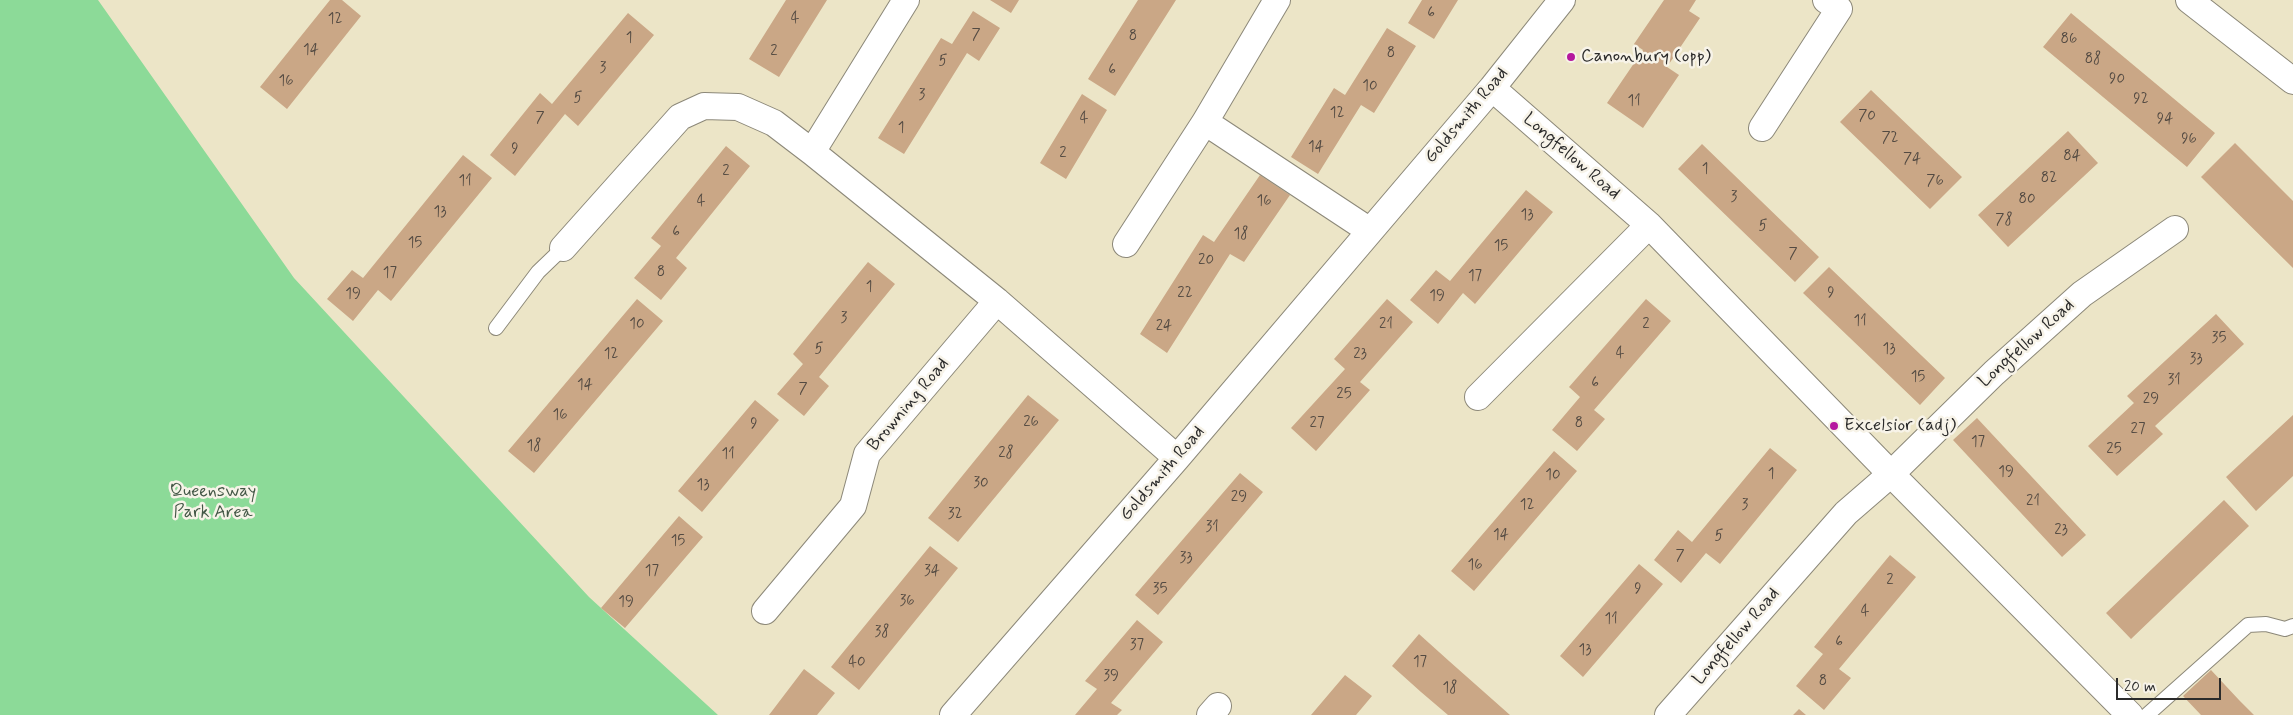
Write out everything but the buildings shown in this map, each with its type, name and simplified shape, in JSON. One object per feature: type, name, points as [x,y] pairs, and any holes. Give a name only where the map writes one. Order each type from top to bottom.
[{"type":"street","points":[[812,152],[906,0]]},
{"type":"street","points":[[1126,244],[1205,122],[1277,0]]},
{"type":"street","name":"Goldsmith Road","points":[[953,715],[1177,458],[1492,88],[1562,0]]},
{"type":"street","points":[[1762,128],[1839,9],[1826,0]]},
{"type":"street","points":[[2191,1],[2293,81]]},
{"type":"street","name":"Longfellow Road","points":[[1492,88],[1649,225],[1891,474],[2130,715]]},
{"type":"street","points":[[563,248],[680,117],[704,106],[738,107],[774,123],[812,152],[997,301],[1177,458]]},
{"type":"street","points":[[1205,122],[1370,230]]},
{"type":"street","points":[[1478,397],[1649,225]]},
{"type":"street","name":"Longfellow Road","points":[[1668,715],[1846,513],[1891,474],[1994,373],[2082,294],[2175,229]]},
{"type":"street","name":"Browning Road","points":[[765,611],[853,506],[867,454],[997,301]]},
{"type":"lane","points":[[496,328],[538,272],[563,248]]},
{"type":"lane","points":[[2147,715],[2248,624],[2266,624],[2285,629],[2293,626]]},
{"type":"green space","name":"Queensway Park Area","points":[[0,0],[98,0],[294,278],[589,597],[718,715],[0,715]]},
{"type":"place","name":"Canonbury (opp)","points":[[1571,57]]},
{"type":"place","name":"Excelsior (adj)","points":[[1834,426]]}]
